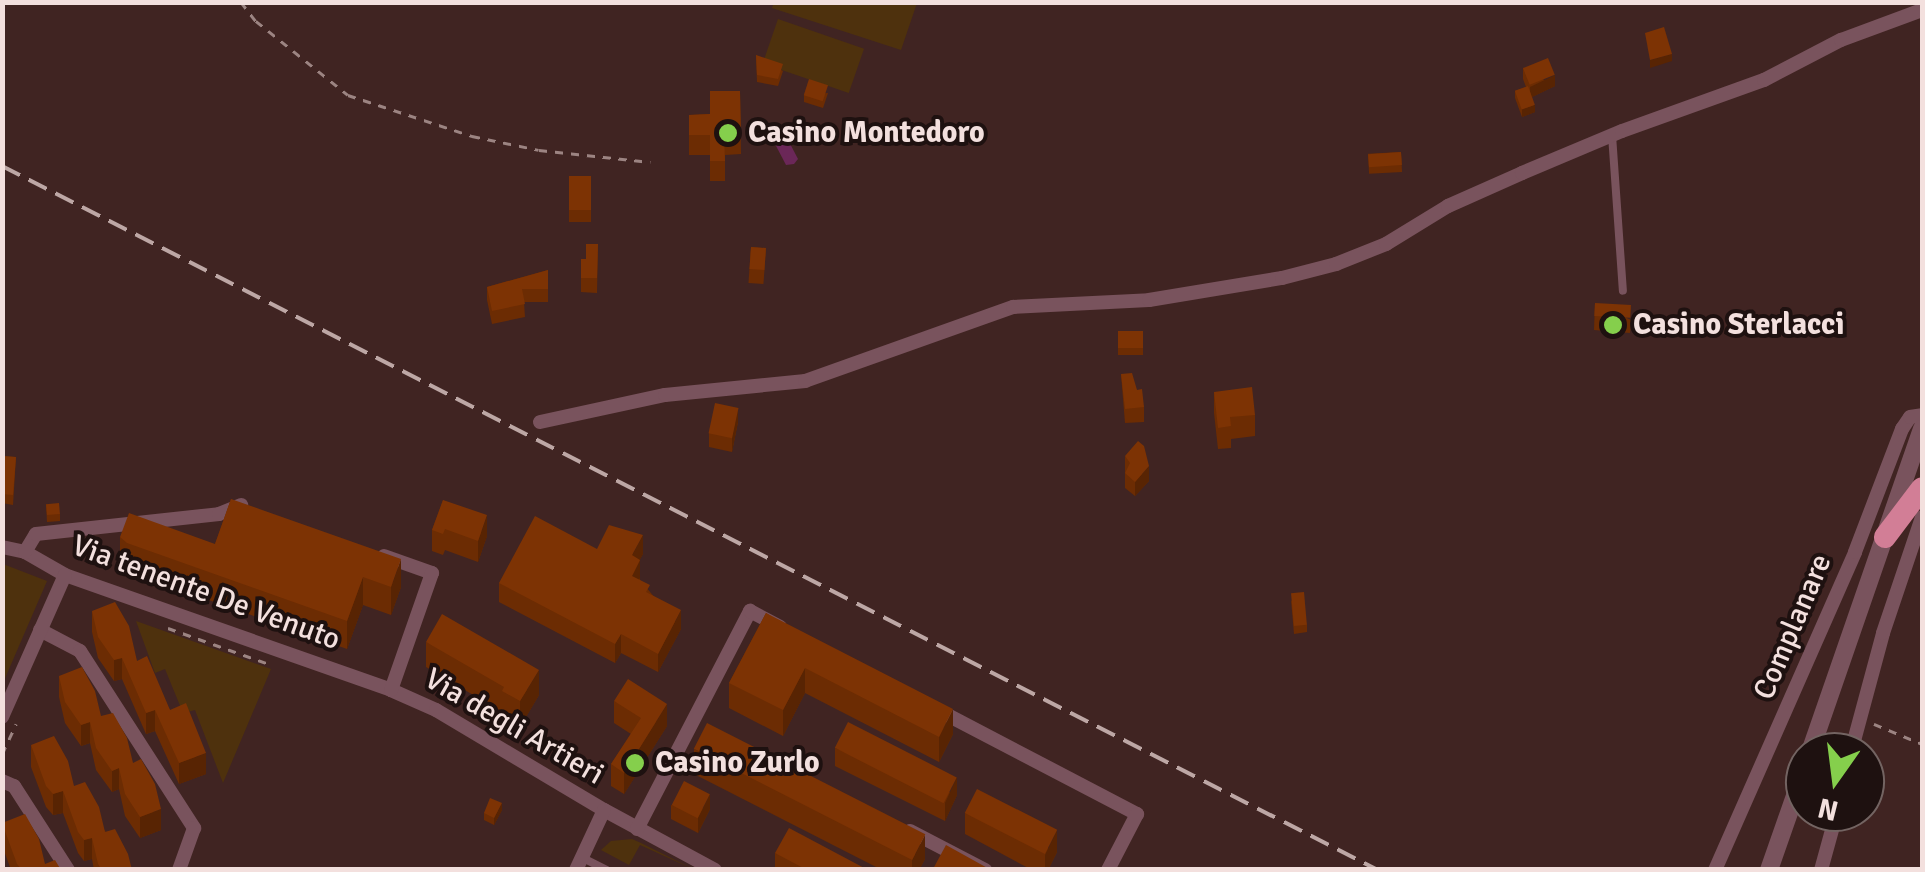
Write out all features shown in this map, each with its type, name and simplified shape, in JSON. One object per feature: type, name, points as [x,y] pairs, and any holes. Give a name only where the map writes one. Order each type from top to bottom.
[{"type":"highway","points":[[1885,538],[1922,488]]},
{"type":"street","points":[[540,422],[665,396],[806,380],[1013,307],[1149,300],[1282,278],[1386,244],[1448,206],[1612,135],[1736,92],[1841,40],[1922,10]]},
{"type":"street","name":"Complanare","points":[[1716,870],[1825,624],[1902,429],[1910,417],[1922,415]]},
{"type":"street","points":[[1817,732],[1922,429]]},
{"type":"street","points":[[25,552],[36,534],[66,528],[219,514],[242,505],[261,511]]},
{"type":"street","points":[[1855,732],[1922,517]]},
{"type":"street","name":"Via tenente De Venuto","points":[[2,546],[25,552],[65,574],[391,690]]},
{"type":"street","points":[[364,548],[432,573],[391,690]]},
{"type":"street","points":[[2,717],[65,574]]},
{"type":"street","points":[[638,829],[750,611],[803,639]]},
{"type":"street","points":[[40,630],[80,651],[194,828],[179,870]]},
{"type":"street","name":"Via degli Artieri","points":[[391,690],[436,710],[604,810],[715,870]]},
{"type":"street","points":[[926,703],[1137,814],[1108,870]]},
{"type":"street","points":[[694,719],[711,728]]},
{"type":"street","points":[[2,781],[14,786],[68,870]]},
{"type":"street","points":[[579,863],[604,810]]},
{"type":"street","points":[[899,825],[985,870]]},
{"type":"street","points":[[1770,870],[1785,826]]},
{"type":"street","points":[[1821,870],[1831,832]]},
{"type":"lane","points":[[1612,135],[1623,291]]},
{"type":"lane","points":[[579,863],[607,870]]},
{"type":"path","points":[[241,2],[256,21],[348,96],[472,136],[539,150],[650,162]]},
{"type":"path","points":[[1858,720],[1922,744]]},
{"type":"shaded area","points":[[774,2],[917,3],[901,50],[772,8]]},
{"type":"shaded area","points":[[778,19],[864,49],[849,93],[763,63]]},
{"type":"shaded area","points":[[778,136],[786,136],[798,159],[794,164],[786,165],[774,142]]},
{"type":"shaded area","points":[[2,564],[47,581],[3,683]]},
{"type":"shaded area","points":[[136,621],[271,669],[223,783],[195,710],[183,713],[165,669],[155,673]]},
{"type":"shaded area","points":[[632,839],[693,869],[640,845],[629,865],[601,850],[611,841]]},
{"type":"building","points":[[1664,27],[1672,54],[1650,60],[1645,33]]},
{"type":"building","points":[[756,55],[783,64],[778,79],[757,75]]},
{"type":"building","points":[[1548,58],[1555,75],[1530,85],[1523,68]]},
{"type":"building","points":[[809,79],[828,85],[823,101],[804,95]]},
{"type":"building","points":[[1528,86],[1535,105],[1522,110],[1515,91]]},
{"type":"building","points":[[710,91],[740,91],[741,134],[724,134],[725,161],[710,161],[710,135],[689,135],[689,115],[710,114]]},
{"type":"building","points":[[1401,152],[1402,165],[1369,167],[1368,154]]},
{"type":"building","points":[[569,176],[591,176],[591,210],[569,210]]},
{"type":"building","points":[[586,244],[598,244],[597,278],[581,278]]},
{"type":"building","points":[[751,247],[766,248],[764,270],[749,269]]},
{"type":"building","points":[[548,270],[548,289],[522,289],[525,304],[492,311],[487,287]]},
{"type":"building","points":[[1595,303],[1631,305],[1630,318],[1594,316]]},
{"type":"building","points":[[1118,331],[1143,331],[1143,348],[1118,348]]},
{"type":"building","points":[[1132,373],[1137,390],[1142,389],[1144,407],[1125,409],[1121,374]]},
{"type":"building","points":[[1252,387],[1255,415],[1230,417],[1231,426],[1218,428],[1214,392]]},
{"type":"building","points":[[715,403],[738,408],[732,438],[709,433]]},
{"type":"building","points":[[1138,441],[1144,446],[1149,466],[1135,482],[1125,473],[1130,463],[1125,456]]},
{"type":"building","points":[[2,456],[16,457],[13,495],[2,494]]},
{"type":"building","points":[[231,499],[401,559],[391,587],[363,577],[347,621],[127,543],[120,537],[129,513],[215,544]]},
{"type":"building","points":[[443,500],[487,515],[478,541],[445,529],[443,534],[432,530]]},
{"type":"building","points":[[59,503],[60,514],[47,515],[46,504]]},
{"type":"building","points":[[535,516],[597,549],[609,525],[643,535],[632,555],[640,560],[632,576],[650,585],[646,592],[681,610],[658,654],[621,634],[615,644],[499,583]]},
{"type":"building","points":[[1304,592],[1307,625],[1294,626],[1291,593]]},
{"type":"building","points":[[115,602],[129,626],[137,661],[147,656],[170,710],[186,703],[206,753],[179,763],[155,710],[146,713],[122,658],[114,660],[98,637],[92,611]]},
{"type":"building","points":[[766,613],[953,709],[939,737],[805,668],[783,710],[729,683]]},
{"type":"building","points":[[442,614],[539,670],[520,701],[502,691],[504,687],[426,642]]},
{"type":"building","points":[[82,667],[95,691],[101,716],[113,713],[127,738],[133,763],[141,759],[155,784],[161,809],[140,817],[125,794],[119,768],[112,771],[96,748],[90,722],[81,725],[65,702],[59,676]]},
{"type":"building","points":[[628,679],[667,704],[624,773],[611,764],[641,718],[614,701]]},
{"type":"building","points":[[848,722],[957,777],[944,803],[835,748]]},
{"type":"building","points":[[707,723],[925,834],[912,860],[694,749]]},
{"type":"building","points":[[54,736],[68,761],[74,786],[85,782],[99,807],[105,832],[115,829],[132,870],[102,870],[92,838],[84,840],[78,832],[63,791],[53,794],[46,786],[31,745]]},
{"type":"building","points":[[684,781],[710,794],[698,818],[672,805]]},
{"type":"building","points":[[977,789],[1057,830],[1045,854],[965,813]]},
{"type":"building","points":[[490,798],[502,803],[494,818],[484,813]]},
{"type":"building","points":[[25,814],[39,839],[45,864],[55,860],[61,870],[22,870],[17,864],[2,823]]},
{"type":"building","points":[[789,828],[868,870],[807,870],[775,853]]},
{"type":"building","points":[[946,845],[991,870],[933,869]]},
{"type":"railway","points":[[2,166],[1378,870]]},
{"type":"place","name":"Casino Montedoro","points":[[728,133]]},
{"type":"place","name":"Casino Sterlacci","points":[[1613,325]]},
{"type":"place","name":"Casino Zurlo","points":[[635,763]]}]
